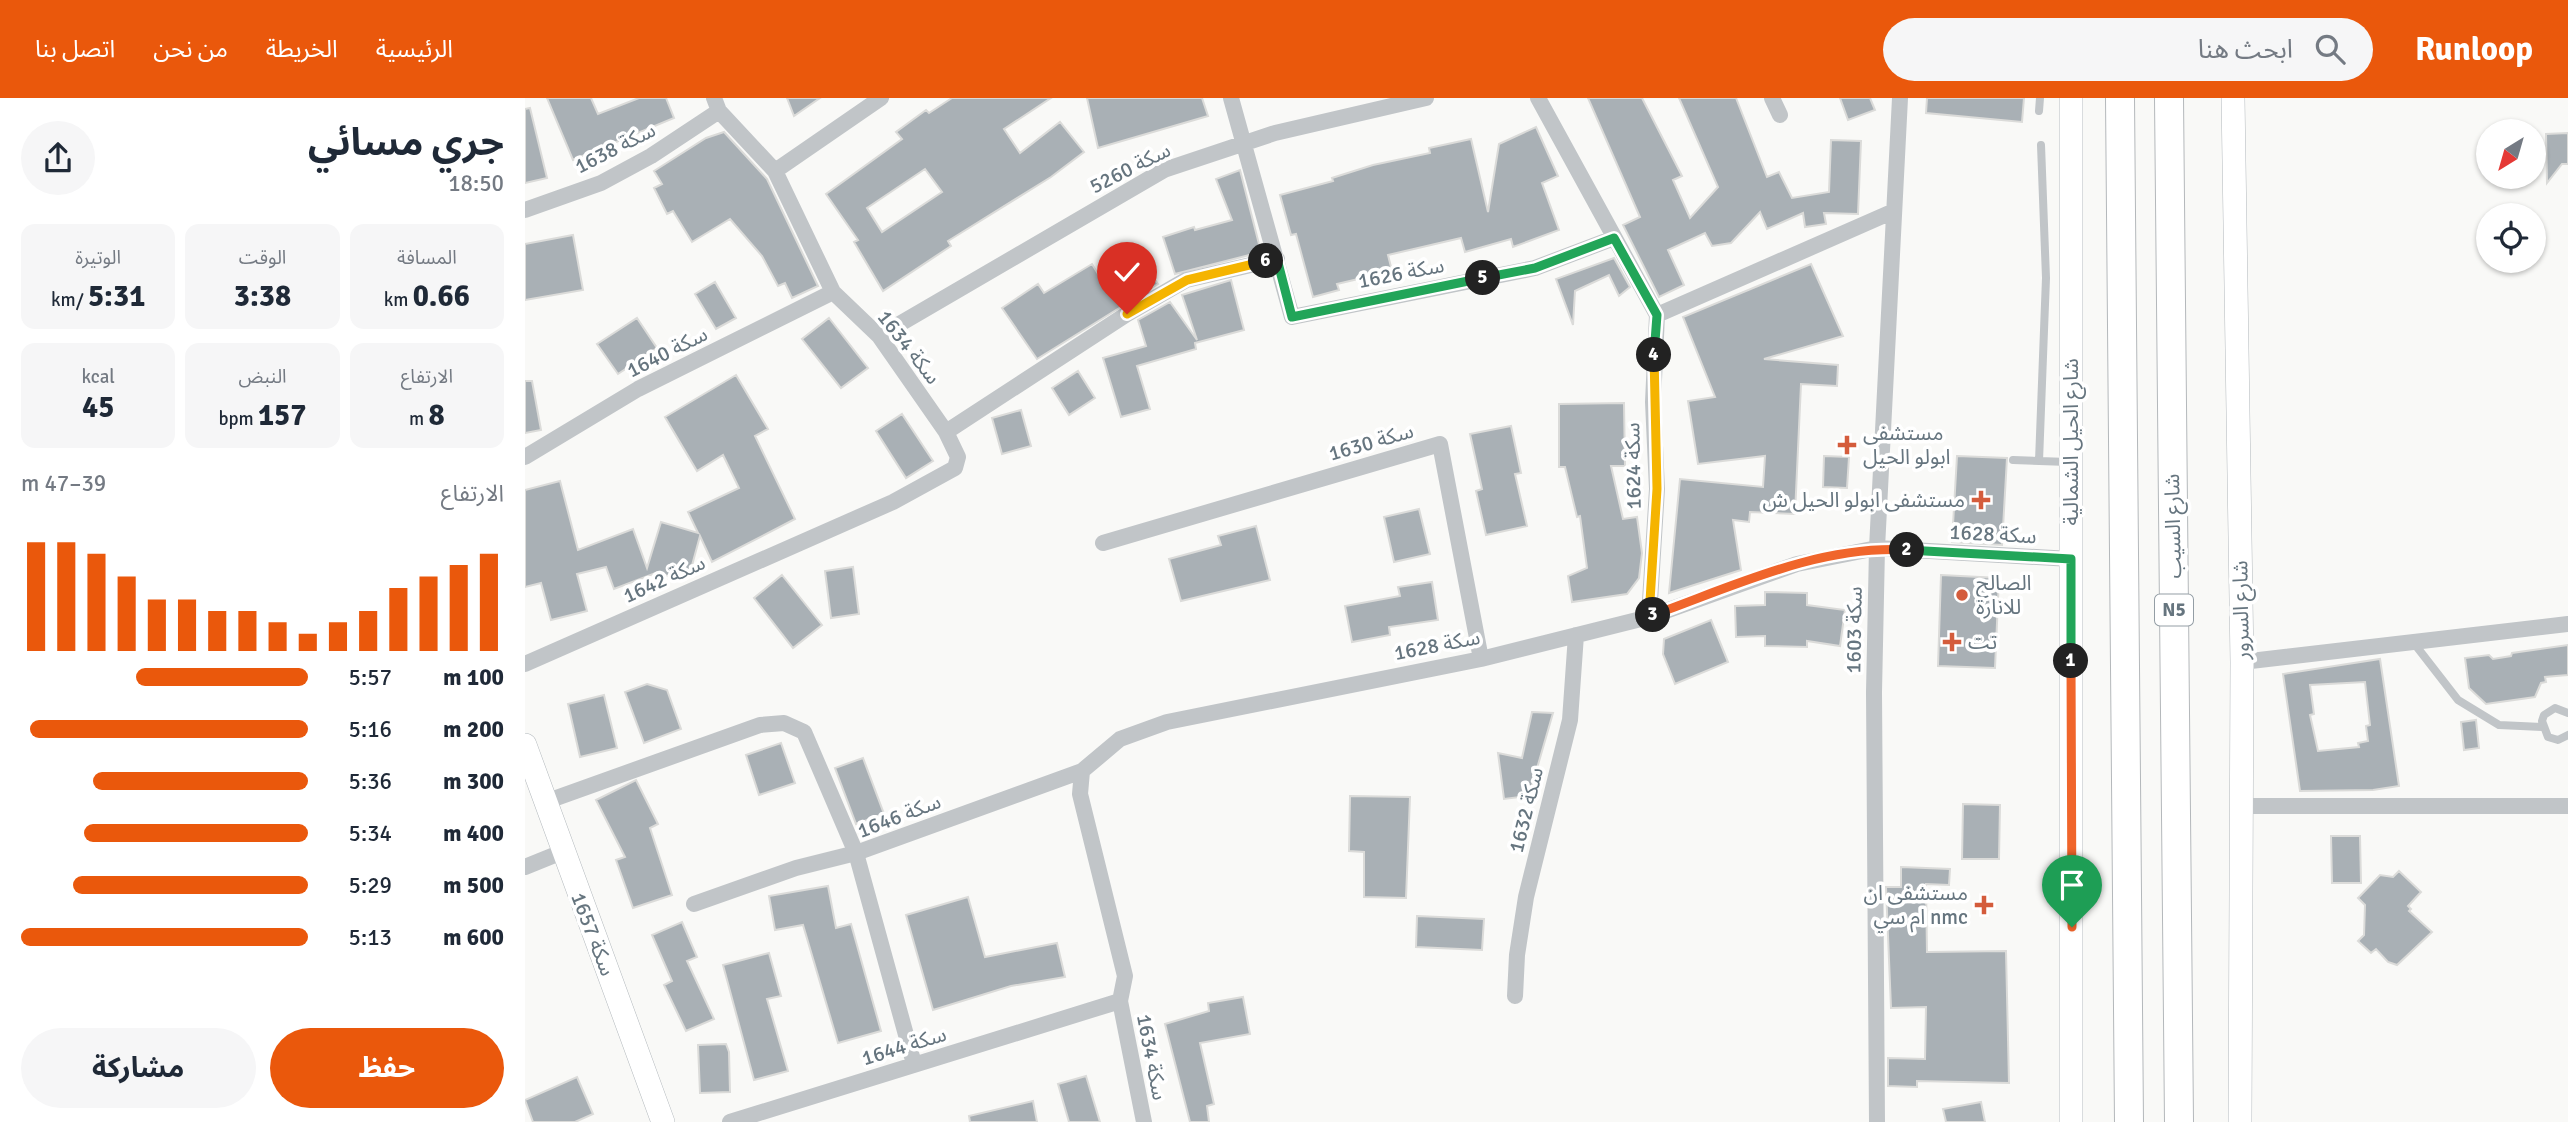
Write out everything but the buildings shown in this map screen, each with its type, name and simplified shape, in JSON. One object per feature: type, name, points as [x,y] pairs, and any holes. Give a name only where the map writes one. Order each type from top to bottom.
[{"type":"highway","name":"N5","points":[[2120,98],[2129,1122]]},
{"type":"highway","name":"شارع السيب","points":[[2169,98],[2179,1122]]},
{"type":"street","points":[[775,171],[881,98]]},
{"type":"street","name":"سكة 1626","points":[[1231,98],[1246,143],[1292,317],[1535,268],[1614,238]]},
{"type":"street","name":"سكة 5260","points":[[879,336],[1164,170],[1246,143],[1426,98]]},
{"type":"street","points":[[1538,98],[1657,315],[1894,211]]},
{"type":"street","points":[[1772,98],[1780,115]]},
{"type":"street","name":"سكة 1603","points":[[1877,1122],[1874,692],[1877,548],[1900,98]]},
{"type":"street","name":"شارع الحيل الشمالية","points":[[2071,98],[2071,1122]]},
{"type":"street","name":"شارع السرور","points":[[2233,98],[2242,662],[2239,1122]]},
{"type":"street","name":"سكة 1634","points":[[716,104],[775,171],[833,292],[879,336],[946,432],[958,457],[955,468],[893,502],[821,533]]},
{"type":"street","name":"سكة 1638","points":[[525,209],[601,183],[651,156],[716,104]]},
{"type":"street","points":[[946,432],[1127,314],[1187,280],[1277,259]]},
{"type":"street","name":"سكة 1640","points":[[525,457],[638,389],[833,292]]},
{"type":"street","name":"سكة 1624","points":[[1649,617],[1657,489],[1653,402],[1657,315]]},
{"type":"street","name":"سكة 1630","points":[[1103,542],[1440,444],[1481,659]]},
{"type":"street","name":"سكة 1642","points":[[525,664],[821,533]]},
{"type":"street","name":"سكة 1628","points":[[1082,771],[1120,739],[1167,722],[1481,659],[1649,617],[1797,564],[1877,548],[2071,559]]},
{"type":"street","points":[[2242,662],[2568,624]]},
{"type":"street","name":"سكة 1632","points":[[1515,996],[1517,955],[1526,897],[1570,720],[1576,635]]},
{"type":"street","points":[[545,802],[760,725],[784,723],[804,732],[856,853],[796,868],[694,904]]},
{"type":"street","name":"سكة 1657","points":[[525,745],[663,1122]]},
{"type":"street","points":[[1082,771],[1080,794],[1125,976],[1120,1000]]},
{"type":"street","name":"سكة 1646","points":[[915,1065],[856,853],[1082,771]]},
{"type":"street","points":[[2241,806],[2568,806]]},
{"type":"street","points":[[525,867],[562,852]]},
{"type":"street","name":"سكة 1634","points":[[1120,1000],[1144,1122]]},
{"type":"street","name":"سكة 1644","points":[[730,1122],[1091,1012],[1120,1000]]},
{"type":"lane","points":[[2039,111],[2040,98]]},
{"type":"lane","points":[[2039,461],[2046,278],[2041,145]]},
{"type":"lane","points":[[2046,278],[2071,280]]},
{"type":"lane","points":[[2013,460],[2071,462]]},
{"type":"lane","points":[[2413,642],[2458,699],[2499,725],[2542,727]]},
{"type":"lane","points":[[2568,713],[2560,708],[2549,710],[2542,721],[2542,727],[2553,739],[2568,735]]},
{"type":"place","name":"مستشفى ابولو الحيل","points":[[1847,445]]},
{"type":"place","name":"مستشفى ابولو الحيل ش","points":[[1981,500]]},
{"type":"place","name":"الصالح للانارة","points":[[1962,595]]},
{"type":"place","name":"تت","points":[[1952,642]]},
{"type":"place","name":"مستشفى ان ام سي nmc","points":[[1984,905]]},
{"type":"route","points":[[1127,314],[1187,280],[1277,259],[1292,317],[1535,268],[1614,238],[1657,315],[1653,402],[1657,489],[1649,617],[1797,564],[1877,548],[2071,559],[2072,927]]}]
